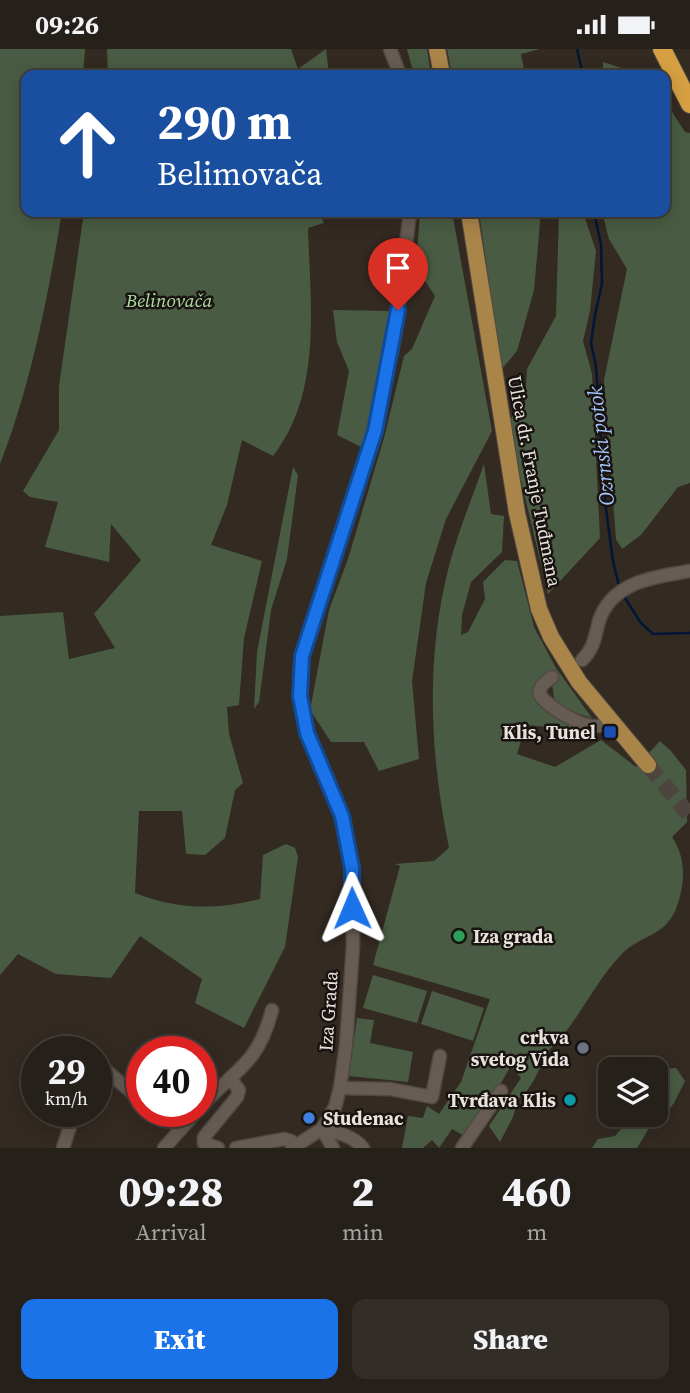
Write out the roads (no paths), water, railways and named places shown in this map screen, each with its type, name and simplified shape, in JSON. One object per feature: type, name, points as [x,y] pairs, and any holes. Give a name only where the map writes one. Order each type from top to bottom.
[{"type":"highway","points":[[662,49],[690,104]]},
{"type":"main road","points":[[437,49],[441,70]]},
{"type":"main road","name":"Ulica dr. Franje Tuđmana","points":[[470,217],[517,513],[539,609],[564,659],[609,720],[648,765]]},
{"type":"street","points":[[390,49],[398,70]]},
{"type":"street","name":"Iza Grada","points":[[322,1129],[332,1114],[340,1088],[346,1045],[353,946],[352,868],[342,816],[307,733],[300,696],[302,656],[375,431],[395,335],[409,217]]},
{"type":"street","points":[[582,660],[594,644],[603,609],[615,595],[635,582],[690,571]]},
{"type":"street","points":[[552,677],[542,685],[539,693],[549,706],[589,725],[598,726],[609,720]]},
{"type":"street","points":[[218,1089],[243,1069],[256,1053],[267,1031],[272,1010]]},
{"type":"street","points":[[340,1088],[390,1089],[432,1097],[440,1056]]},
{"type":"street","points":[[112,1076],[126,1087]]},
{"type":"street","points":[[218,1148],[204,1143],[204,1137],[237,1097],[239,1090],[230,1078]]},
{"type":"street","points":[[462,1148],[501,1091]]},
{"type":"street","points":[[63,1148],[70,1127]]},
{"type":"street","points":[[164,1148],[183,1127]]},
{"type":"street","points":[[322,1129],[333,1148]]},
{"type":"street","points":[[236,1148],[284,1139],[291,1140],[294,1147],[322,1129],[346,1136],[363,1148]]},
{"type":"waterway","name":"Ozrnski potok","points":[[577,49],[582,70]]},
{"type":"waterway","name":"Ozrnski potok","points":[[595,217],[601,244],[602,284],[591,343],[596,367],[606,509],[619,586]]},
{"type":"waterway","name":"Ozrnski potok","points":[[623,595],[641,623],[653,634],[690,633]]},
{"type":"tunnel","points":[[648,765],[690,816]]},
{"type":"place","name":"Klis, Tunel","points":[[610,732]]},
{"type":"place","name":"Iza grada","points":[[459,936]]},
{"type":"place","name":"crkva svetog Vida","points":[[583,1048]]},
{"type":"place","name":"Tvrđava Klis","points":[[570,1100]]},
{"type":"place","name":"Studenac","points":[[309,1118]]},
{"type":"park label","name":"Belinovača","points":[[169,300]]}]
